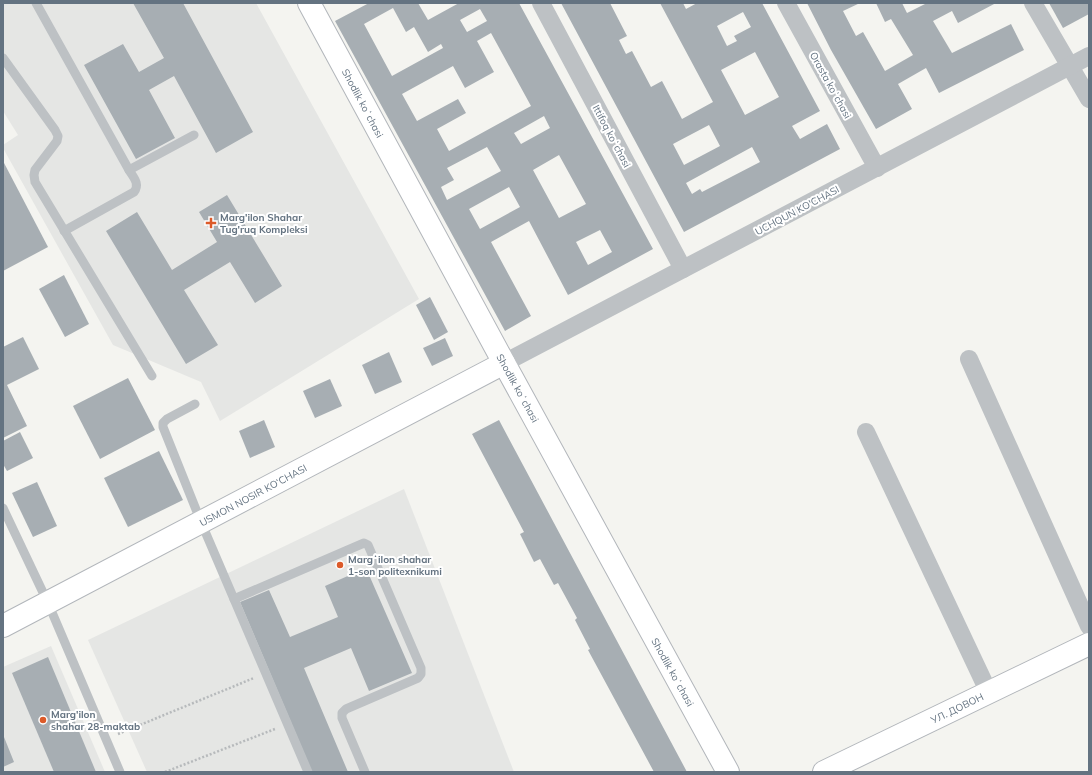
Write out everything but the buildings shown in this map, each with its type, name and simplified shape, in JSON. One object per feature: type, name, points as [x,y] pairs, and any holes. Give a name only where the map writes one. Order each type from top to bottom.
[{"type":"main road","name":"Shodlik koʻchasi","points":[[309,3],[728,772]]},
{"type":"main road","name":"USMON NOSIR KO‘CHASI","points":[[3,626],[504,363]]},
{"type":"main road","name":"УЛ. ДОВОН","points":[[824,772],[1089,644]]},
{"type":"street","name":"Ittifoq koʻchasi","points":[[541,3],[683,269]]},
{"type":"street","name":"Orasta koʻchasi","points":[[786,3],[877,168]]},
{"type":"street","points":[[1033,3],[1089,99]]},
{"type":"street","name":"UCHQUN KO'CHASI","points":[[504,363],[1089,56]]},
{"type":"street","points":[[969,359],[1089,626]]},
{"type":"street","points":[[866,432],[989,693]]},
{"type":"lane","points":[[36,3],[137,184],[137,188],[134,192],[64,231]]},
{"type":"lane","points":[[3,58],[56,130],[58,136],[57,141],[34,170],[35,182],[152,376]]},
{"type":"lane","points":[[129,170],[194,135]]},
{"type":"lane","points":[[195,404],[167,419],[163,423],[163,427],[201,522],[308,772]]},
{"type":"lane","points":[[3,508],[48,603],[120,772]]},
{"type":"lane","points":[[234,599],[364,543],[368,545],[421,668],[421,674],[418,678],[346,709],[342,713],[342,718],[365,772]]},
{"type":"path","points":[[106,739],[265,673]]},
{"type":"path","points":[[165,772],[287,724]]},
{"type":"shaded area","name":"Marg'ilon Shahar Tug'ruq Kompleksi","points":[[3,3],[256,3],[419,299],[220,421],[201,382],[113,345],[3,148],[3,145],[18,135],[3,111]]},
{"type":"shaded area","name":"Margʻilon shahar 1-son politexnikumi","points":[[404,489],[514,772],[147,772],[88,640]]},
{"type":"shaded area","name":"Marg'ilon shahar 28-maktab","points":[[51,646],[105,772],[3,772],[3,667]]},
{"type":"place","name":"Marg'ilon Shahar Tug'ruq Kompleksi","points":[[211,223]]},
{"type":"place","name":"Margʻilon shahar 1-son politexnikumi","points":[[340,565]]},
{"type":"place","name":"Marg'ilon shahar 28-maktab","points":[[43,720]]}]
